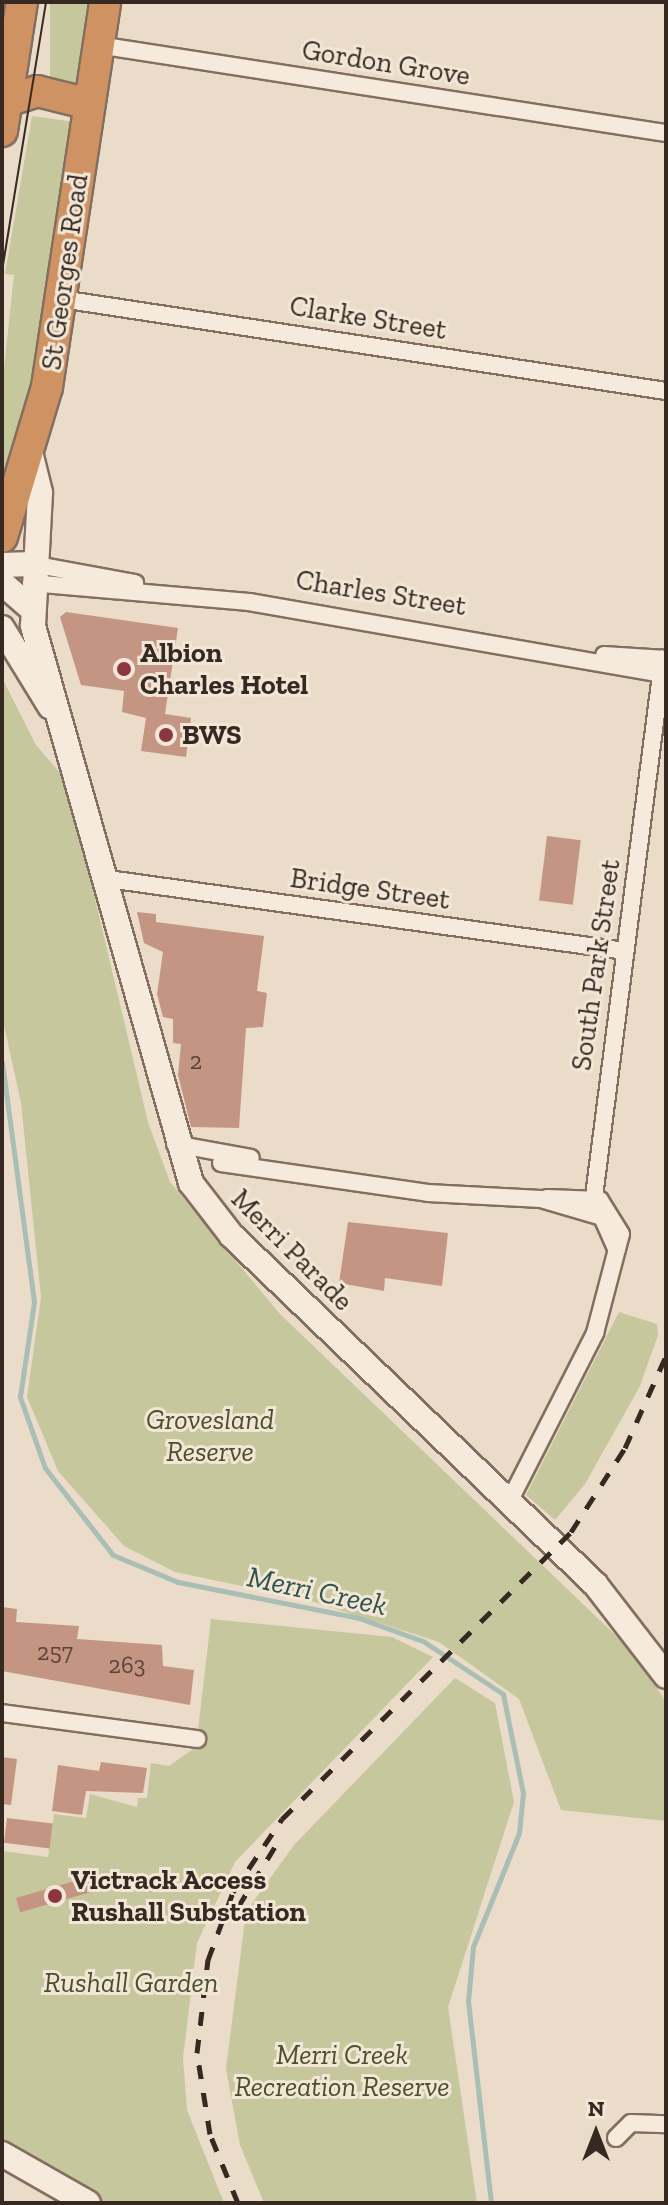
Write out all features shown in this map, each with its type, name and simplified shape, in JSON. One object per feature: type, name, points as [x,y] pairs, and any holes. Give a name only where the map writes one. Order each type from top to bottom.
[{"type":"highway","points":[[2,131],[4,101],[22,2]]},
{"type":"highway","name":"St Georges Road","points":[[4,527],[31,456],[61,299],[105,2]]},
{"type":"highway","points":[[4,101],[63,115],[88,108]]},
{"type":"main road","name":"Merri Parade","points":[[31,456],[40,493],[31,574],[31,608],[108,879],[175,1144],[197,1194],[225,1229],[509,1502],[663,1665]]},
{"type":"main road","points":[[2,565],[31,574]]},
{"type":"main road","name":"Charles Street","points":[[2,581],[31,574]]},
{"type":"main road","points":[[2,581],[31,608]]},
{"type":"main road","name":"Merri Parade","points":[[2,628],[63,729]]},
{"type":"main road","points":[[2,2154],[88,2203]]},
{"type":"main road","points":[[2,2167],[65,2203]]},
{"type":"street","name":"Gordon Grove","points":[[98,45],[666,133]]},
{"type":"street","name":"Clarke Street","points":[[61,299],[666,391]]},
{"type":"street","name":"Charles Street","points":[[31,574],[191,595],[664,667]]},
{"type":"street","name":"South Park Street","points":[[592,1204],[664,667]]},
{"type":"street","name":"Bridge Street","points":[[108,879],[625,951]]},
{"type":"street","points":[[175,1144],[386,1188],[592,1204],[617,1219],[617,1250],[588,1350],[509,1502]]},
{"type":"street","points":[[221,1163],[272,1165]]},
{"type":"street","points":[[2,1713],[197,1739]]},
{"type":"street","points":[[616,2138],[631,2123],[666,2124]]},
{"type":"green space","points":[[50,2],[95,2],[95,85],[50,85]]},
{"type":"green space","points":[[32,116],[75,122],[30,415],[2,490],[2,386],[14,275],[5,274]]},
{"type":"green space","name":"Grovesland Reserve","points":[[2,678],[36,745],[67,781],[148,1122],[170,1182],[280,1314],[632,1651],[666,1702],[666,1821],[561,1810],[519,1699],[439,1642],[308,1600],[175,1572],[124,1546],[58,1471],[27,1397],[41,1297],[21,1103],[2,1016]]},
{"type":"green space","points":[[619,1312],[657,1324],[658,1335],[640,1386],[585,1484],[555,1520],[526,1495]]},
{"type":"green space","name":"Rushall Garden","points":[[211,1619],[392,1637],[433,1657],[235,1862],[197,1943],[183,2058],[187,2110],[224,2203],[102,2203],[2,2150],[2,1851],[48,1857],[54,1814],[86,1818],[90,1794],[137,1807],[138,1798],[147,1798],[151,1763],[169,1766],[196,1747]]},
{"type":"green space","name":"Merri Creek Recreation Reserve","points":[[455,1678],[495,1703],[514,1802],[448,2007],[477,2203],[264,2203],[240,2145],[226,2069],[246,1912],[294,1845]]},
{"type":"building","name":"Albion Charles Hotel","points":[[66,612],[178,628],[165,714],[191,718],[186,757],[141,751],[146,718],[122,712],[124,691],[81,685],[60,617]]},
{"type":"building","points":[[547,836],[581,840],[573,905],[539,901]]},
{"type":"building","points":[[137,912],[156,914],[156,922],[264,936],[257,991],[267,993],[263,1027],[246,1028],[239,1128],[191,1127],[178,1075],[181,1044],[173,1043],[173,1019],[163,1017],[157,994],[163,952],[144,943]]},
{"type":"building","points":[[348,1222],[448,1233],[442,1286],[385,1278],[384,1291],[339,1283]]},
{"type":"building","points":[[2,1607],[17,1609],[16,1622],[79,1626],[77,1639],[162,1645],[163,1666],[194,1670],[190,1705],[2,1671]]},
{"type":"building","points":[[2,1757],[17,1759],[11,1805],[2,1804]]},
{"type":"building","points":[[101,1762],[147,1768],[143,1793],[86,1791],[82,1815],[52,1811],[58,1765],[99,1771]]},
{"type":"building","points":[[7,1818],[53,1824],[50,1848],[4,1843]]},
{"type":"building","name":"Victrack Access Rushall Substation","points":[[89,1877],[93,1891],[20,1912],[16,1898]]},
{"type":"waterway","name":"Merri Creek","points":[[2,1062],[34,1302],[20,1397],[45,1468],[113,1555],[178,1582],[359,1618],[423,1641],[503,1694],[523,1793],[519,1833],[473,1947],[468,2001],[491,2203]]},
{"type":"tram line","points":[[2,271],[46,2]]},
{"type":"railway","points":[[238,2203],[210,2134],[197,2053],[208,1960],[233,1892],[282,1819],[571,1532],[625,1448],[666,1356]]},
{"type":"railway","points":[[238,1907],[276,1845]]},
{"type":"place","name":"Albion Charles Hotel","points":[[124,669]]},
{"type":"place","name":"BWS","points":[[166,735]]},
{"type":"place","name":"Victrack Access Rushall Substation","points":[[55,1896]]}]
